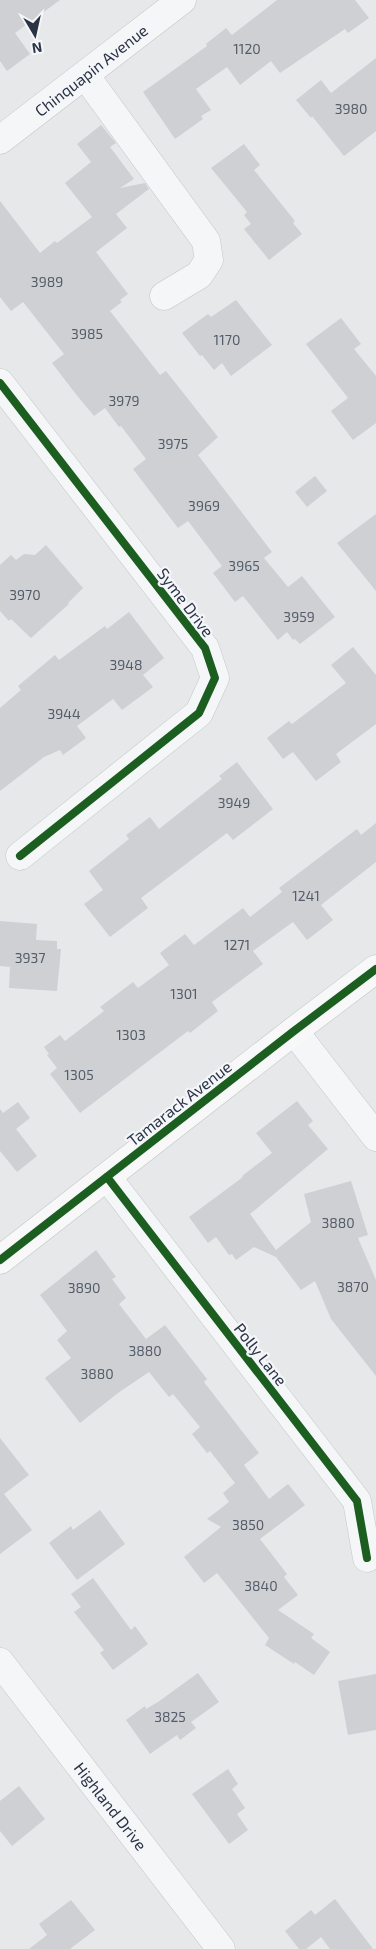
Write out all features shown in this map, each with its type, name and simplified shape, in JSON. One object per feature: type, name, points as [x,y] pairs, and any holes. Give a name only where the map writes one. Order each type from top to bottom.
[{"type":"main road","name":"Tamarack Avenue","points":[[0,1260],[294,1030],[376,969]]},
{"type":"street","name":"Chinquapin Avenue","points":[[0,140],[182,0]]},
{"type":"street","points":[[85,74],[206,241],[209,260],[199,275],[164,296]]},
{"type":"street","name":"Syme Drive","points":[[0,383],[205,648],[214,678],[199,713],[20,856]]},
{"type":"street","points":[[294,1030],[376,1137]]},
{"type":"street","name":"Polly Lane","points":[[107,1177],[357,1501],[367,1558]]},
{"type":"street","name":"Highland Drive","points":[[0,1662],[221,1949]]},
{"type":"building","points":[[0,0],[60,0],[15,33],[30,54],[7,71],[0,61]]},
{"type":"building","points":[[277,0],[355,0],[369,18],[348,33],[345,29],[280,73],[271,61],[240,85],[227,67],[196,89],[211,110],[201,116],[203,119],[175,139],[143,92],[207,46],[206,44],[226,28],[232,35]]},
{"type":"building","points":[[376,58],[376,131],[344,156],[312,116],[311,118],[296,100],[321,80],[331,93]]},
{"type":"building","points":[[101,125],[116,143],[110,147],[134,179],[120,188],[145,183],[149,189],[116,214],[127,228],[96,252],[128,294],[120,300],[122,302],[110,311],[160,375],[166,371],[218,437],[198,455],[272,552],[264,558],[288,587],[302,576],[335,617],[300,644],[295,639],[293,640],[287,632],[278,640],[243,596],[235,602],[213,573],[222,566],[188,521],[178,528],[133,469],[146,459],[121,426],[119,427],[105,408],[94,416],[75,393],[52,363],[64,354],[23,302],[11,311],[0,297],[0,201],[40,253],[92,217],[65,183],[91,162],[77,144]]},
{"type":"building","points":[[244,144],[260,165],[254,170],[295,221],[293,223],[302,234],[269,260],[244,229],[251,224],[244,215],[247,212],[211,168]]},
{"type":"building","points":[[236,300],[272,345],[231,376],[222,363],[214,370],[182,333],[208,314],[211,317]]},
{"type":"building","points":[[341,318],[361,344],[354,349],[376,376],[376,423],[353,440],[331,411],[348,398],[306,344]]},
{"type":"building","points":[[315,476],[327,491],[307,507],[295,492]]},
{"type":"building","points":[[376,514],[376,591],[337,543]]},
{"type":"building","points":[[46,545],[83,588],[69,604],[31,638],[11,619],[9,621],[0,611],[0,565],[11,555],[16,560],[24,554],[35,555]]},
{"type":"building","points":[[129,612],[164,658],[143,675],[153,687],[122,710],[113,699],[77,726],[86,738],[63,755],[60,750],[44,757],[0,791],[0,708],[21,690],[18,686],[55,655],[59,660],[105,626],[107,629]]},
{"type":"building","points":[[353,647],[376,675],[376,724],[336,754],[341,762],[316,781],[293,752],[283,759],[267,738],[289,721],[292,724],[346,683],[331,665]]},
{"type":"building","points":[[237,762],[273,809],[233,840],[227,833],[141,898],[148,908],[110,937],[84,904],[103,890],[89,871],[129,839],[126,835],[150,817],[159,829],[222,779],[219,776]]},
{"type":"building","points":[[376,823],[376,862],[321,905],[333,920],[307,940],[293,922],[253,951],[263,964],[212,1002],[218,1011],[190,1033],[188,1031],[80,1113],[50,1074],[57,1068],[47,1055],[49,1054],[44,1047],[60,1035],[65,1041],[104,1011],[100,1007],[133,982],[138,988],[169,965],[160,953],[185,934],[194,945],[243,908],[250,917],[282,892],[279,888],[357,829],[361,835]]},
{"type":"building","points":[[0,921],[37,924],[36,940],[57,941],[57,949],[61,949],[57,991],[9,988],[10,967],[0,966]]},
{"type":"building","points":[[297,1101],[313,1121],[308,1125],[328,1149],[250,1214],[276,1250],[311,1222],[304,1194],[351,1181],[368,1235],[358,1238],[376,1280],[376,1376],[331,1319],[315,1281],[301,1290],[276,1257],[254,1247],[236,1260],[232,1254],[229,1255],[216,1237],[208,1243],[189,1217],[272,1153],[256,1133]]},
{"type":"building","points":[[18,1102],[30,1118],[16,1129],[37,1156],[17,1172],[0,1151],[0,1109],[3,1113]]},
{"type":"building","points":[[96,1250],[116,1277],[112,1279],[126,1298],[119,1304],[146,1339],[165,1325],[207,1379],[204,1382],[259,1453],[244,1465],[269,1499],[288,1484],[305,1505],[260,1539],[287,1574],[284,1577],[298,1595],[278,1610],[314,1634],[311,1638],[330,1652],[314,1675],[265,1645],[269,1638],[217,1573],[204,1583],[184,1557],[221,1527],[207,1519],[229,1502],[223,1493],[235,1483],[210,1451],[207,1453],[192,1434],[200,1427],[173,1394],[169,1397],[149,1372],[118,1393],[80,1423],[45,1378],[71,1358],[57,1340],[67,1331],[40,1295]]},
{"type":"building","points":[[0,1438],[29,1475],[4,1494],[32,1530],[0,1554]]},
{"type":"building","points":[[100,1510],[125,1544],[77,1580],[49,1543],[71,1526],[73,1530]]},
{"type":"building","points":[[93,1578],[131,1630],[135,1626],[148,1644],[113,1670],[100,1653],[104,1650],[74,1612],[81,1607],[71,1594]]},
{"type":"building","points":[[198,1673],[219,1702],[191,1722],[196,1728],[180,1740],[177,1735],[150,1754],[126,1720],[145,1706],[146,1709],[158,1702]]},
{"type":"building","points":[[376,1674],[376,1730],[348,1735],[338,1681]]},
{"type":"building","points":[[228,1769],[238,1784],[232,1789],[245,1808],[237,1814],[248,1830],[229,1844],[192,1794]]},
{"type":"building","points":[[19,1786],[45,1819],[12,1846],[0,1831],[0,1801]]},
{"type":"building","points":[[335,1899],[373,1949],[330,1949],[321,1937],[306,1949],[299,1949],[285,1931],[311,1910],[315,1915]]},
{"type":"building","points":[[71,1900],[95,1930],[70,1949],[29,1949],[47,1935],[39,1924]]},
{"type":"cycle path","points":[[0,383],[205,648],[215,678],[199,713],[20,856]]},
{"type":"cycle path","points":[[0,1260],[376,969]]},
{"type":"cycle path","points":[[107,1177],[357,1501],[367,1558]]}]
